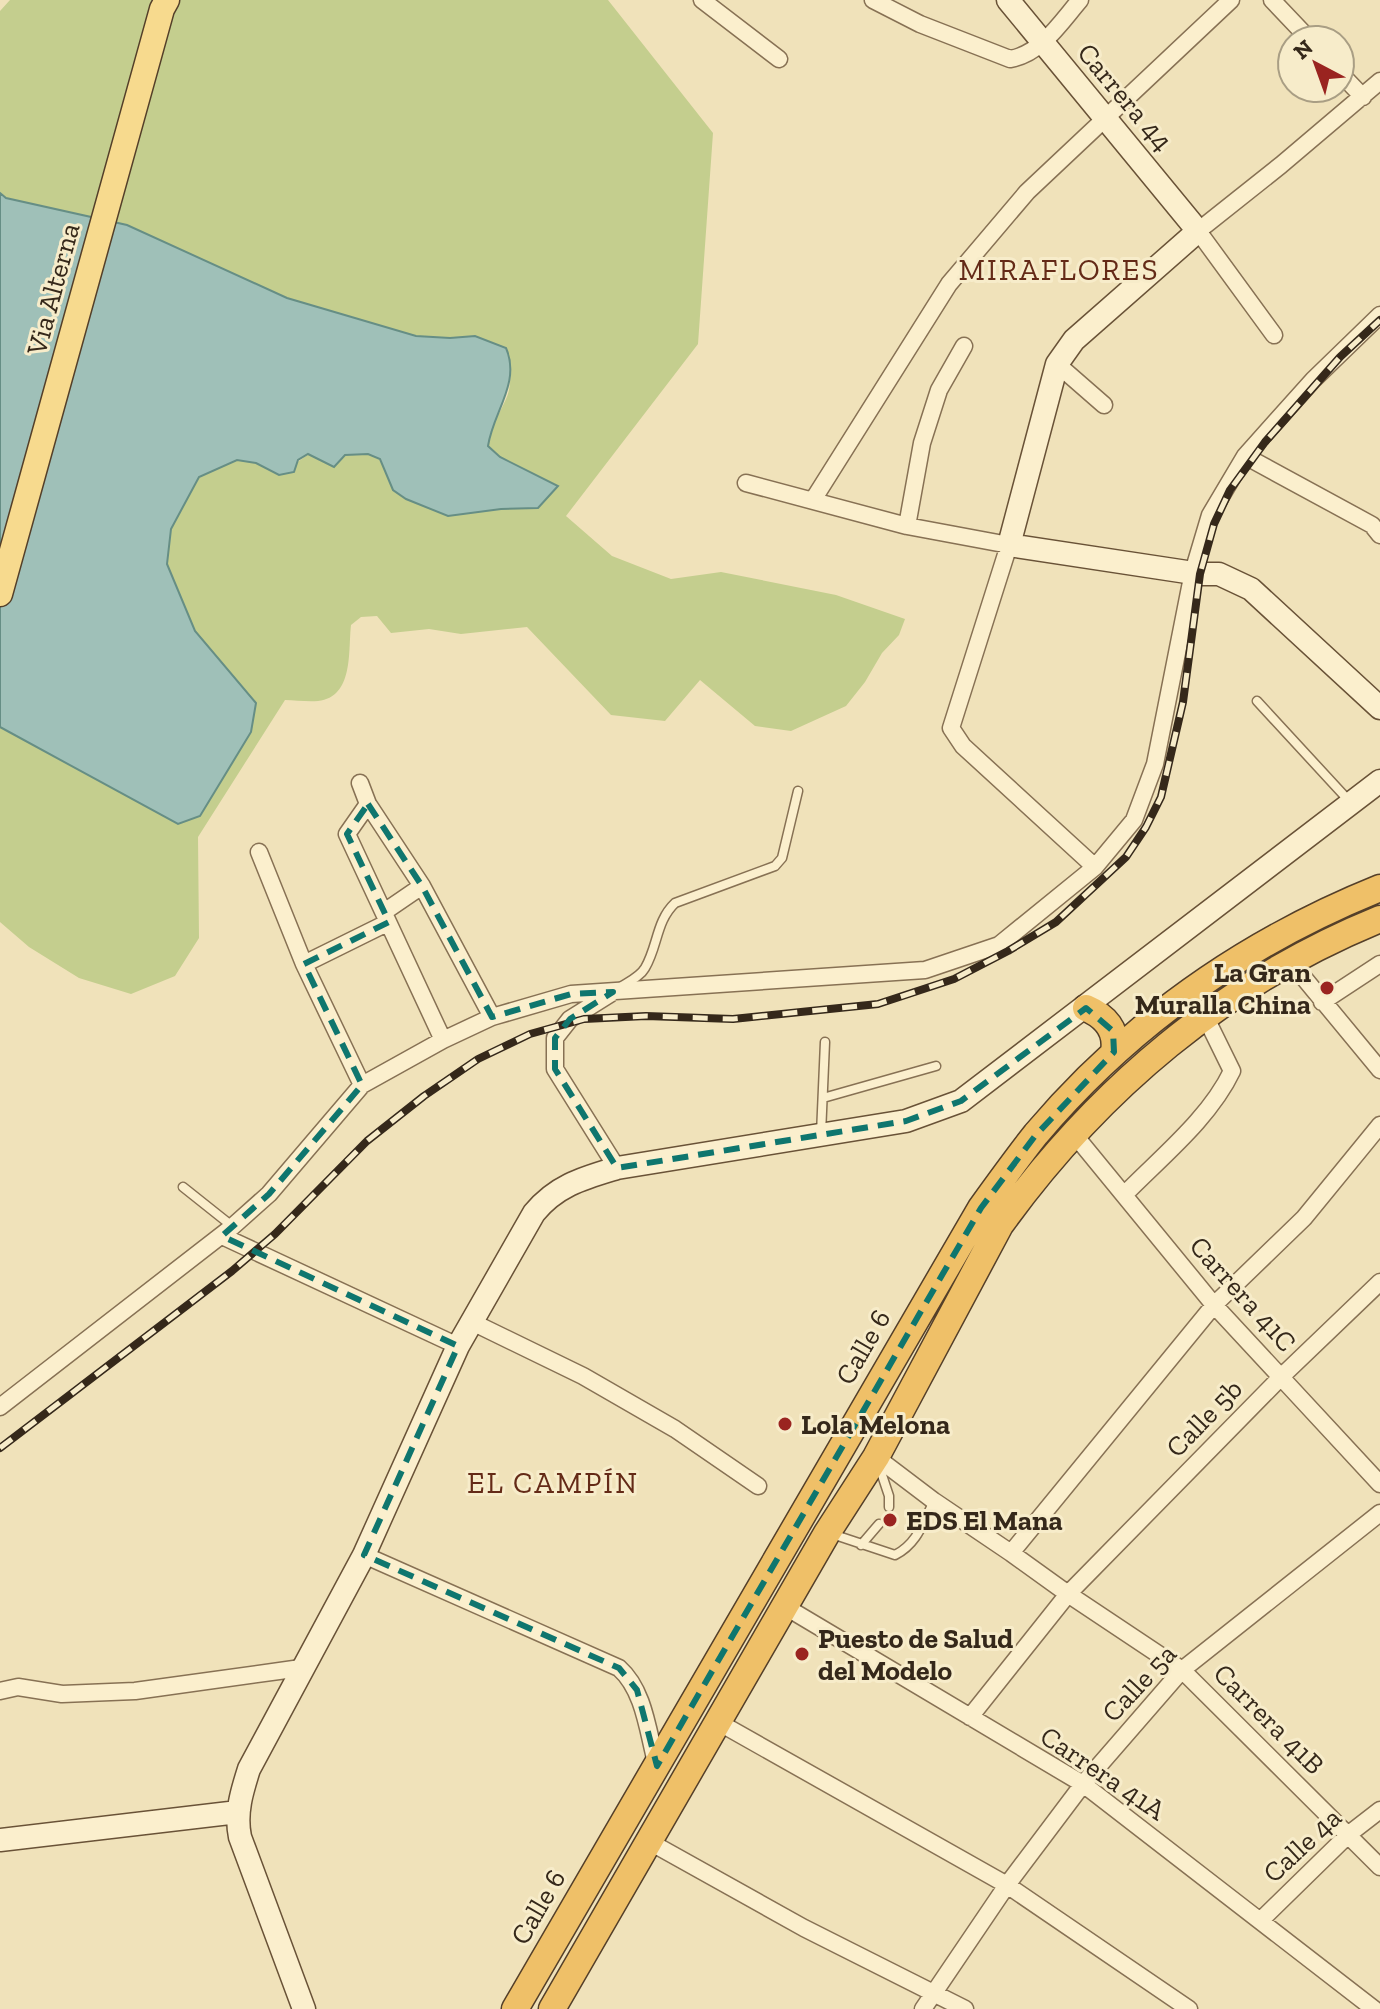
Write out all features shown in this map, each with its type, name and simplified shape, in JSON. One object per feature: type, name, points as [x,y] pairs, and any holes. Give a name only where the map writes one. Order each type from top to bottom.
[{"type":"highway","name":"Calle 6","points":[[515,2009],[981,1208],[1035,1136],[1114,1052],[1168,1007],[1225,966],[1322,912],[1380,888]]},
{"type":"highway","points":[[552,2009],[784,1606],[876,1457],[1000,1225],[1073,1133],[1112,1092],[1169,1042],[1290,961],[1380,919]]},
{"type":"highway","points":[[1086,1008],[1107,1020],[1116,1043],[1114,1052]]},
{"type":"main road","name":"Via Alterna","points":[[0,594],[157,24],[167,0]]},
{"type":"main road","name":"Carrera 44","points":[[1008,0],[1041,44],[1198,231]]},
{"type":"main road","points":[[1198,231],[1074,340],[1057,364],[1009,545],[1219,574],[1251,589],[1380,708]]},
{"type":"main road","points":[[304,2009],[240,1837],[238,1812],[249,1769],[364,1555],[458,1346],[534,1213],[546,1199],[573,1181],[617,1168],[906,1121],[961,1101],[1380,781]]},
{"type":"main road","points":[[0,1840],[238,1812]]},
{"type":"street","points":[[702,0],[779,59]]},
{"type":"street","points":[[873,0],[920,24],[1010,59],[1041,44],[1080,0]]},
{"type":"street","points":[[813,500],[949,284],[1027,192],[1231,0]]},
{"type":"street","points":[[1272,0],[1295,24]]},
{"type":"street","points":[[1274,335],[1198,231],[1380,81]]},
{"type":"street","points":[[1356,90],[1363,97]]},
{"type":"street","points":[[0,1407],[227,1231],[269,1194],[362,1085],[492,1017],[571,994],[925,970],[999,945],[1095,867],[1134,820],[1155,764],[1193,572],[1210,515],[1245,456],[1313,380],[1380,315]]},
{"type":"street","points":[[907,526],[926,430],[939,390],[964,346]]},
{"type":"street","points":[[1057,364],[1104,405]]},
{"type":"street","points":[[1245,456],[1372,525],[1380,535]]},
{"type":"street","points":[[746,483],[907,526],[1009,545],[951,728],[963,746],[1095,867]]},
{"type":"street","points":[[360,783],[368,804],[422,886],[492,1017]]},
{"type":"street","points":[[368,804],[347,834],[443,1040]]},
{"type":"street","points":[[259,852],[304,964],[362,1085]]},
{"type":"street","points":[[304,964],[386,918],[422,886]]},
{"type":"street","points":[[1290,961],[1380,1070]]},
{"type":"street","points":[[1322,1002],[1380,964]]},
{"type":"street","points":[[613,992],[570,1019],[555,1038],[555,1069],[617,1168]]},
{"type":"street","points":[[1124,1195],[1222,1092],[1232,1071],[1205,1016]]},
{"type":"street","points":[[1011,1553],[1214,1305],[1304,1218],[1380,1125]]},
{"type":"street","name":"Carrera 41C","points":[[1073,1133],[1214,1305],[1380,1484]]},
{"type":"street","points":[[227,1231],[458,1346]]},
{"type":"street","name":"Calle 5b","points":[[970,1717],[1068,1594],[1282,1376],[1380,1282]]},
{"type":"street","points":[[472,1322],[583,1376],[675,1429],[758,1486]]},
{"type":"street","name":"Carrera 41B","points":[[876,1457],[934,1501],[1182,1670],[1380,1867]]},
{"type":"street","name":"Calle 5a","points":[[923,2009],[1007,1885],[1083,1784],[1182,1670],[1380,1513]]},
{"type":"street","points":[[364,1555],[619,1668],[637,1690],[657,1766]]},
{"type":"street","name":"Carrera 41A","points":[[784,1606],[1083,1784],[1374,2009]]},
{"type":"street","points":[[0,1691],[18,1687],[62,1694],[135,1691],[301,1668]]},
{"type":"street","points":[[718,1722],[1007,1885],[1189,2009]]},
{"type":"street","name":"Calle 4a","points":[[1261,1920],[1349,1834],[1380,1810]]},
{"type":"street","points":[[648,1841],[804,1928],[965,2009]]},
{"type":"lane","points":[[1257,701],[1351,804]]},
{"type":"lane","points":[[613,992],[646,967],[664,914],[675,903],[775,866],[782,858],[798,791]]},
{"type":"lane","points":[[821,1135],[825,1042]]},
{"type":"lane","points":[[823,1098],[936,1066]]},
{"type":"lane","points":[[183,1187],[227,1231]]},
{"type":"lane","points":[[876,1457],[889,1496],[889,1507]]},
{"type":"lane","points":[[827,1533],[895,1555],[908,1548],[919,1533],[934,1501]]},
{"type":"lane","points":[[861,1545],[879,1524]]},
{"type":"highlighted area","points":[[368,804],[422,886],[492,1017],[571,994],[613,992],[570,1019],[555,1038],[555,1069],[617,1168],[906,1121],[961,1101],[1086,1008],[1113,1031],[1114,1052],[1035,1136],[981,1208],[657,1766],[637,1690],[619,1668],[364,1555],[458,1346],[222,1236],[269,1194],[362,1085],[304,964],[389,922],[347,834]]},
{"type":"green space","points":[[10,0],[608,0],[713,133],[698,344],[566,516],[612,556],[671,579],[721,572],[836,595],[905,619],[899,635],[882,653],[846,706],[791,731],[755,726],[700,680],[665,721],[611,715],[527,627],[461,634],[429,629],[391,633],[377,616],[361,617],[351,625],[347,671],[338,691],[330,698],[318,701],[285,700],[198,837],[199,938],[175,976],[131,994],[79,978],[29,947],[0,922],[0,727],[178,824],[200,816],[251,732],[256,703],[195,631],[167,564],[171,529],[199,477],[237,460],[256,463],[279,475],[309,454],[334,467],[345,455],[368,454],[380,459],[394,490],[448,516],[501,509],[500,457],[488,446],[510,387],[510,374],[506,349],[475,336],[416,336],[287,298],[127,225],[5,198],[0,193],[0,11]]},
{"type":"water","points":[[0,193],[6,198],[127,225],[287,298],[416,336],[475,336],[506,348],[510,361],[508,385],[488,446],[500,457],[558,486],[538,508],[448,516],[406,499],[393,490],[380,459],[368,454],[345,455],[334,467],[308,454],[298,460],[294,472],[279,475],[256,463],[237,460],[199,477],[171,529],[167,564],[195,631],[256,703],[251,732],[200,816],[178,824],[0,727]]},
{"type":"railway","points":[[0,1448],[232,1271],[275,1234],[367,1141],[478,1059],[530,1034],[584,1019],[646,1016],[733,1019],[878,1004],[954,979],[1056,922],[1126,857],[1161,797],[1183,702],[1200,574],[1214,524],[1230,490],[1265,442],[1340,357],[1380,320]]},
{"type":"place","name":"La Gran Muralla China","points":[[1327,988]]},
{"type":"place","name":"Lola Melona","points":[[785,1424]]},
{"type":"place","name":"EDS El Mana","points":[[890,1520]]},
{"type":"place","name":"Puesto de Salud del Modelo","points":[[802,1654]]},
{"type":"district","name":"MIRAFLORES","points":[[1059,270]]},
{"type":"district","name":"EL CAMPÍN","points":[[553,1483]]}]
